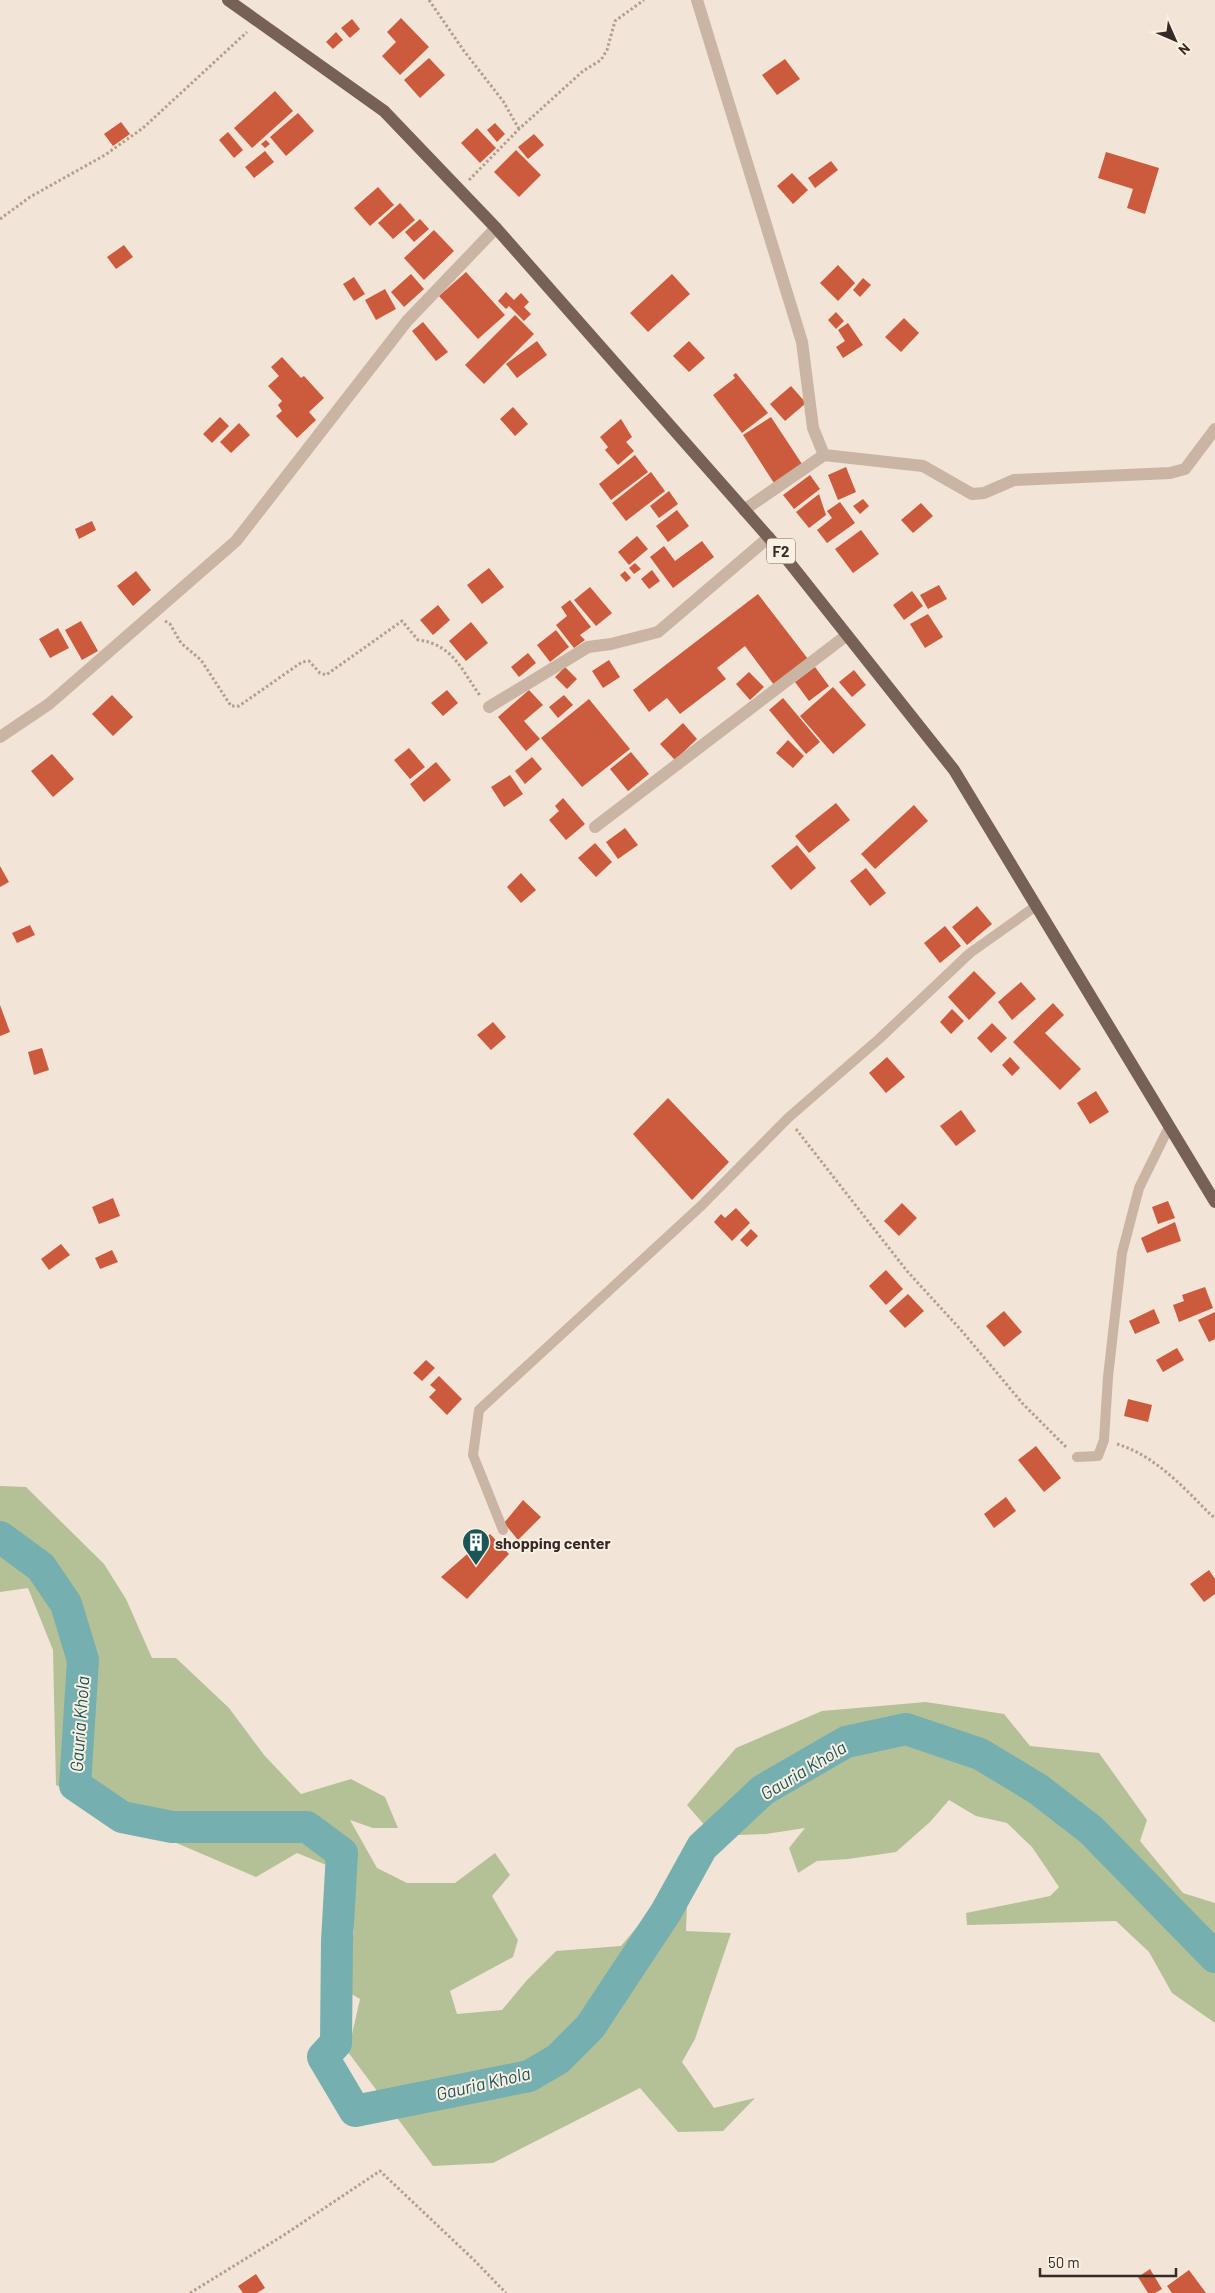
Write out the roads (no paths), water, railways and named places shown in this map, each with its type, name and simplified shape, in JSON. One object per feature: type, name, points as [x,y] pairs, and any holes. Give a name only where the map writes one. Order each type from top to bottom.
[{"type":"main road","name":"F2","points":[[228,0],[384,111],[496,228],[769,537],[954,770],[1215,1202]]},
{"type":"street","points":[[697,0],[802,342],[813,428],[824,455]]},
{"type":"street","points":[[0,737],[49,704],[236,541],[407,321],[496,228]]},
{"type":"street","points":[[744,510],[824,455],[923,466],[972,494],[984,493],[1014,480],[1170,473],[1185,469],[1215,429]]},
{"type":"street","points":[[489,707],[588,646],[611,644],[658,632],[769,537]]},
{"type":"street","points":[[595,827],[847,635]]},
{"type":"lane","points":[[503,1530],[474,1455],[479,1410],[701,1206],[788,1118],[879,1039],[970,953],[1036,906]]},
{"type":"lane","points":[[1077,1457],[1098,1456],[1104,1440],[1108,1377],[1122,1253],[1139,1188],[1169,1127]]},
{"type":"waterway","name":"Gauria Khola","points":[[0,1537],[41,1567],[66,1604],[83,1660],[75,1785],[122,1817],[172,1827],[307,1827],[342,1853],[337,1941],[336,2043],[323,2057],[355,2111],[529,2076],[558,2059],[590,2027],[666,1912],[702,1847],[763,1790],[846,1742],[906,1729],[980,1754],[1038,1789],[1091,1830],[1215,1957]]},
{"type":"place","name":"shopping center","points":[[476,1566]]}]
